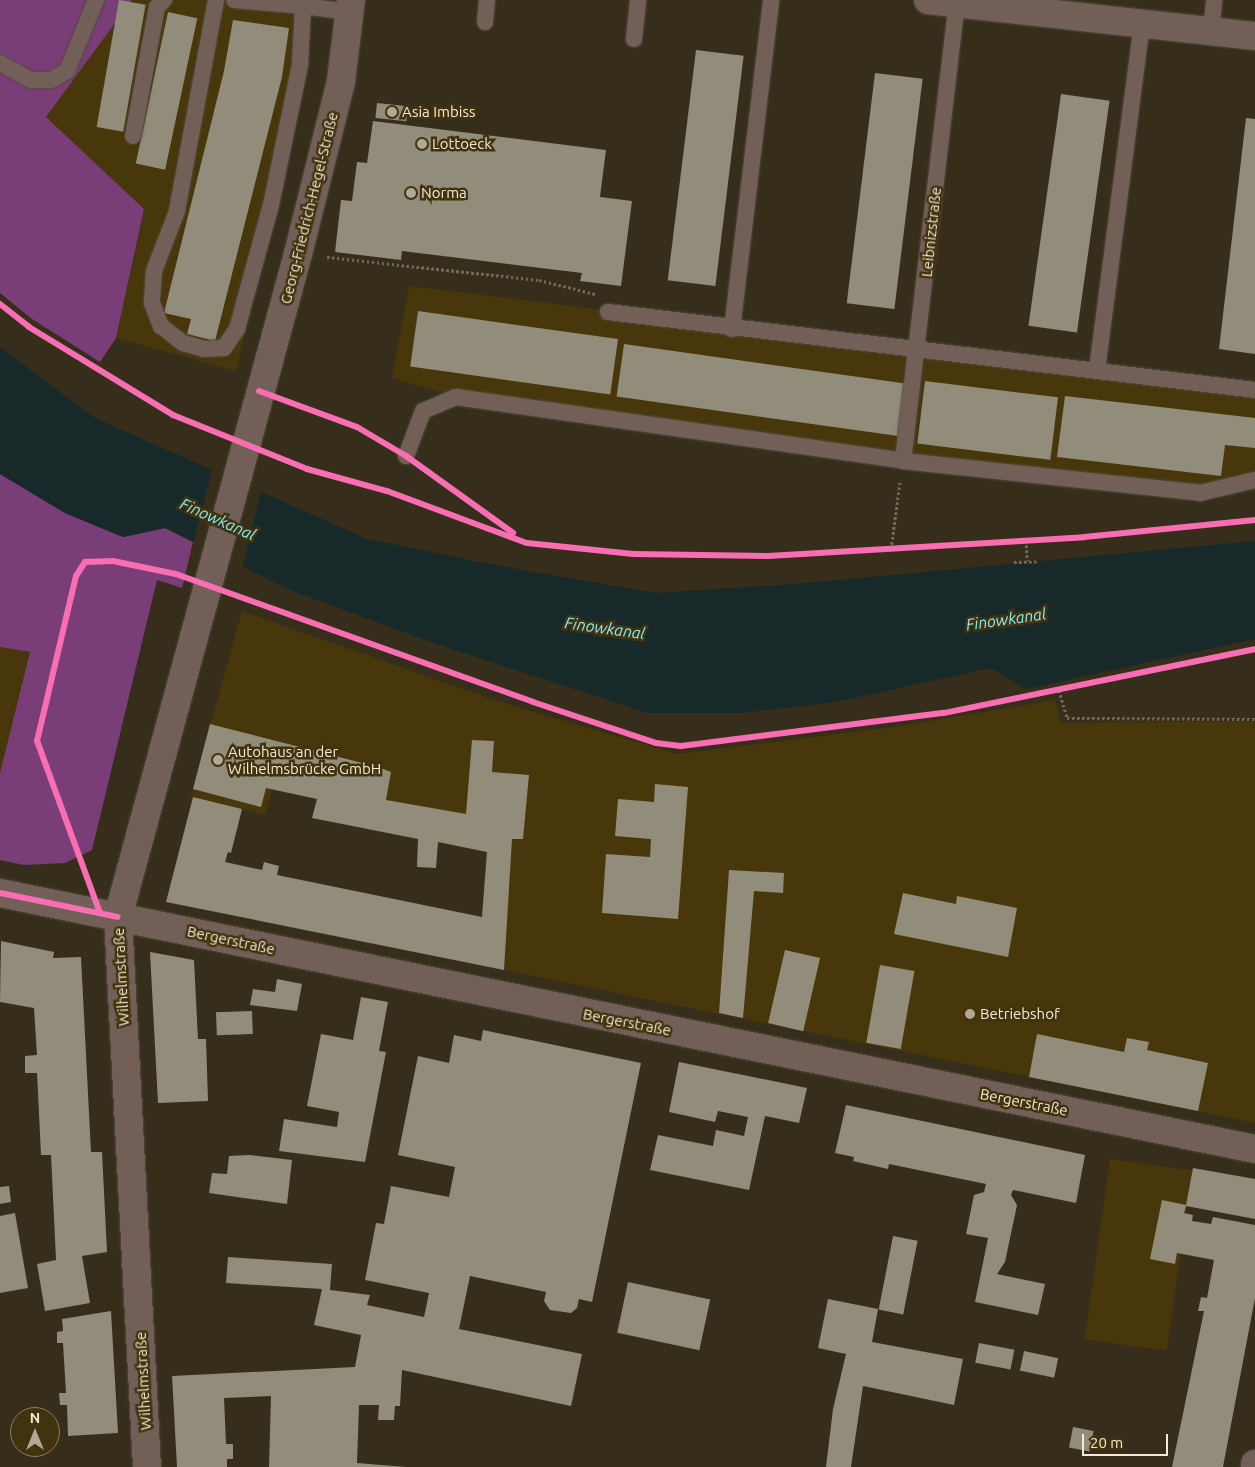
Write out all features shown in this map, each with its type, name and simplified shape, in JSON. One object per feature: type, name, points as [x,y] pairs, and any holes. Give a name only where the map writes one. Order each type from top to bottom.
[{"type":"street","points":[[928,0],[956,4],[1012,4],[1142,23],[1255,36]]},
{"type":"street","name":"Georg-Friedrich-Hegel-Straße","points":[[254,414],[298,254],[341,81],[350,6]]},
{"type":"street","name":"Wilhelmstraße","points":[[146,1467],[118,917],[254,414]]},
{"type":"street","name":"Bergerstraße","points":[[0,893],[1255,1149]]},
{"type":"lane","points":[[0,63],[31,80],[51,80],[67,71],[96,0]]},
{"type":"lane","points":[[133,136],[157,7],[164,0]]},
{"type":"lane","points":[[216,0],[177,211],[154,271],[152,304],[161,326],[184,343],[204,349],[224,348],[237,329],[272,205],[300,65],[303,3]]},
{"type":"lane","points":[[234,0],[350,6]]},
{"type":"lane","points":[[485,22],[487,0]]},
{"type":"lane","points":[[634,39],[638,0]]},
{"type":"lane","points":[[732,329],[772,0]]},
{"type":"lane","points":[[1211,31],[1214,0]]},
{"type":"lane","name":"Leibnizstraße","points":[[903,461],[918,350],[956,4]]},
{"type":"lane","points":[[1097,370],[1142,23]]},
{"type":"lane","points":[[608,312],[732,329],[1097,370],[1255,390]]},
{"type":"lane","points":[[406,456],[423,411],[456,397],[903,461],[1200,493],[1255,480]]},
{"type":"path","points":[[298,254],[539,280],[577,288],[614,301],[642,317]]},
{"type":"path","points":[[891,548],[903,461]]},
{"type":"path","points":[[1026,540],[1027,562]]},
{"type":"path","points":[[1014,562],[1039,560]]},
{"type":"path","points":[[1059,690],[1067,718],[1255,719]]},
{"type":"shaded area","points":[[0,0],[132,0],[46,117],[144,209],[116,338],[100,362],[32,319],[0,293]]},
{"type":"shaded area","points":[[132,0],[312,0],[309,68],[236,371],[116,338],[144,210],[46,117]]},
{"type":"shaded area","points":[[409,286],[1255,390],[1255,480],[1200,493],[456,397],[392,378]]},
{"type":"shaded area","points":[[0,474],[65,513],[123,537],[165,528],[193,542],[182,588],[157,580],[92,850],[65,863],[24,865],[0,860],[0,773],[30,652],[0,647]]},
{"type":"shaded area","points":[[242,611],[497,701],[677,754],[894,727],[1055,700],[1061,723],[1255,721],[1255,1123],[479,965],[486,852],[415,838],[317,799],[272,790],[265,815],[191,796]]},
{"type":"shaded area","points":[[0,647],[30,652],[0,774]]},
{"type":"shaded area","points":[[1110,1159],[1192,1171],[1167,1351],[1085,1339]]},
{"type":"water","name":"Finowkanal","points":[[0,347],[95,418],[365,538],[478,562],[655,593],[795,584],[1255,541],[1255,639],[1026,689],[991,668],[835,702],[742,713],[647,713],[436,644],[290,590],[165,528],[123,537],[65,513],[0,474]]},
{"type":"pier","points":[[213,466],[262,488],[242,569],[193,545]]},
{"type":"building","points":[[119,0],[146,5],[123,132],[97,127]]},
{"type":"building","points":[[168,12],[197,18],[165,170],[136,164]]},
{"type":"building","points":[[233,20],[289,28],[282,77],[215,341],[187,334],[191,319],[164,313],[224,71]]},
{"type":"building","points":[[696,50],[744,56],[715,286],[668,280]]},
{"type":"building","points":[[875,73],[923,79],[894,309],[847,303]]},
{"type":"building","points":[[1061,94],[1110,101],[1077,333],[1028,326]]},
{"type":"building","name":"Asia Imbiss","points":[[377,103],[408,106],[406,121],[375,118]]},
{"type":"building","points":[[1246,118],[1255,119],[1255,354],[1219,349]]},
{"type":"building","points":[[373,121],[606,150],[600,197],[632,201],[621,286],[580,281],[582,273],[402,251],[401,260],[335,252],[341,200],[352,201],[357,162],[367,163]]},
{"type":"building","points":[[418,311],[618,339],[610,395],[410,366]]},
{"type":"building","points":[[624,344],[907,384],[900,436],[617,396]]},
{"type":"building","points":[[925,381],[1058,397],[1050,460],[917,444]]},
{"type":"building","points":[[1065,396],[1255,418],[1255,448],[1225,445],[1221,476],[1057,457]]},
{"type":"building","points":[[210,724],[378,767],[391,772],[386,800],[466,814],[472,740],[494,741],[492,772],[529,775],[523,839],[512,839],[504,970],[166,902],[193,797],[242,809],[231,853],[228,852],[225,862],[262,870],[264,862],[279,866],[277,875],[482,917],[487,852],[438,842],[436,868],[417,867],[418,839],[312,818],[317,799],[266,788],[261,807],[193,789]]},
{"type":"building","points":[[655,784],[688,787],[678,919],[602,913],[606,854],[650,857],[651,839],[615,836],[618,799],[654,802]]},
{"type":"building","points":[[729,870],[784,873],[783,893],[754,891],[743,1018],[719,1013]]},
{"type":"building","points":[[903,893],[956,904],[957,896],[1017,908],[1008,957],[894,934]]},
{"type":"building","points":[[1,941],[54,952],[53,958],[81,957],[91,1152],[102,1152],[107,1252],[82,1256],[90,1303],[45,1311],[37,1264],[56,1260],[51,1155],[41,1155],[37,1073],[25,1073],[25,1056],[37,1055],[34,1008],[0,1002]]},
{"type":"building","points":[[785,950],[820,958],[803,1031],[768,1023]]},
{"type":"building","points":[[150,952],[194,960],[198,1039],[206,1039],[208,1101],[158,1103]]},
{"type":"building","points":[[880,965],[914,971],[901,1049],[866,1043]]},
{"type":"building","points":[[277,979],[302,984],[297,1011],[250,1005],[253,989],[275,992]]},
{"type":"building","points":[[361,997],[388,1002],[379,1051],[386,1052],[365,1162],[279,1151],[284,1119],[337,1127],[339,1112],[307,1106],[321,1034],[353,1040]]},
{"type":"building","points":[[252,1011],[253,1034],[217,1035],[216,1012]]},
{"type":"building","points":[[483,1030],[641,1063],[592,1302],[579,1299],[577,1308],[571,1313],[550,1310],[544,1301],[546,1292],[470,1276],[459,1329],[582,1354],[571,1406],[402,1370],[400,1406],[395,1406],[394,1420],[378,1420],[379,1405],[359,1405],[357,1463],[406,1467],[269,1467],[271,1396],[224,1398],[226,1444],[233,1444],[233,1459],[227,1459],[227,1467],[177,1467],[172,1376],[355,1367],[361,1335],[314,1325],[322,1289],[226,1283],[228,1257],[332,1264],[330,1290],[370,1295],[367,1305],[424,1317],[429,1293],[365,1280],[376,1223],[384,1224],[391,1186],[449,1197],[455,1167],[398,1155],[418,1056],[449,1063],[454,1035],[481,1041]]},
{"type":"building","points":[[1037,1034],[1124,1052],[1127,1038],[1149,1042],[1147,1050],[1208,1063],[1198,1111],[1029,1077]]},
{"type":"building","points":[[679,1062],[807,1088],[799,1123],[765,1116],[749,1190],[650,1170],[658,1135],[713,1146],[716,1130],[744,1136],[748,1117],[718,1111],[715,1122],[669,1112]]},
{"type":"building","points":[[846,1105],[1085,1155],[1076,1203],[1013,1190],[1011,1195],[1017,1205],[1005,1262],[997,1274],[1045,1284],[1038,1315],[975,1302],[988,1238],[966,1234],[974,1195],[984,1192],[986,1184],[889,1164],[888,1169],[853,1161],[854,1157],[835,1153]]},
{"type":"building","points":[[250,1155],[292,1160],[287,1204],[209,1193],[212,1173],[227,1174],[229,1156]]},
{"type":"building","points":[[1193,1168],[1255,1179],[1255,1219],[1186,1206],[1184,1213],[1193,1215],[1192,1221],[1211,1224],[1213,1217],[1255,1225],[1255,1298],[1223,1467],[1172,1467],[1204,1311],[1198,1311],[1201,1297],[1207,1298],[1214,1260],[1177,1253],[1175,1264],[1150,1259],[1162,1200],[1186,1205]]},
{"type":"building","points":[[9,1186],[11,1202],[0,1204],[0,1187]]},
{"type":"building","points":[[15,1213],[28,1288],[0,1293],[0,1216]]},
{"type":"building","points":[[893,1236],[918,1241],[903,1314],[879,1310]]},
{"type":"building","points":[[628,1282],[710,1299],[699,1350],[617,1333]]},
{"type":"building","points":[[828,1299],[878,1309],[872,1342],[963,1359],[954,1405],[863,1386],[851,1467],[826,1467],[833,1409],[846,1354],[818,1348]]},
{"type":"building","points":[[111,1311],[118,1433],[68,1436],[67,1405],[60,1405],[59,1393],[66,1393],[63,1343],[57,1343],[57,1332],[63,1331],[62,1319]]},
{"type":"building","points":[[979,1343],[1014,1350],[1011,1370],[975,1363]]},
{"type":"building","points":[[1024,1351],[1058,1358],[1054,1378],[1020,1371]]},
{"type":"building","points":[[1073,1427],[1094,1431],[1090,1452],[1069,1448]]},
{"type":"cycle path","points":[[0,304],[29,327],[173,415],[307,469],[387,491],[527,543],[633,554],[768,556],[1084,537],[1255,520]]},
{"type":"cycle path","points":[[259,391],[357,427],[406,456],[513,533]]},
{"type":"cycle path","points":[[100,913],[37,741],[76,576],[85,562],[113,561],[176,574],[533,702],[656,743],[681,746],[944,713],[1255,649]]},
{"type":"cycle path","points":[[0,893],[118,917]]},
{"type":"place","name":"Asia Imbiss","points":[[392,112]]},
{"type":"place","name":"Lottoeck","points":[[422,144]]},
{"type":"place","name":"Norma","points":[[411,193]]},
{"type":"place","name":"Autohaus an der Wilhelmsbrücke GmbH","points":[[218,760]]},
{"type":"place","name":"Betriebshof","points":[[970,1014]]}]
